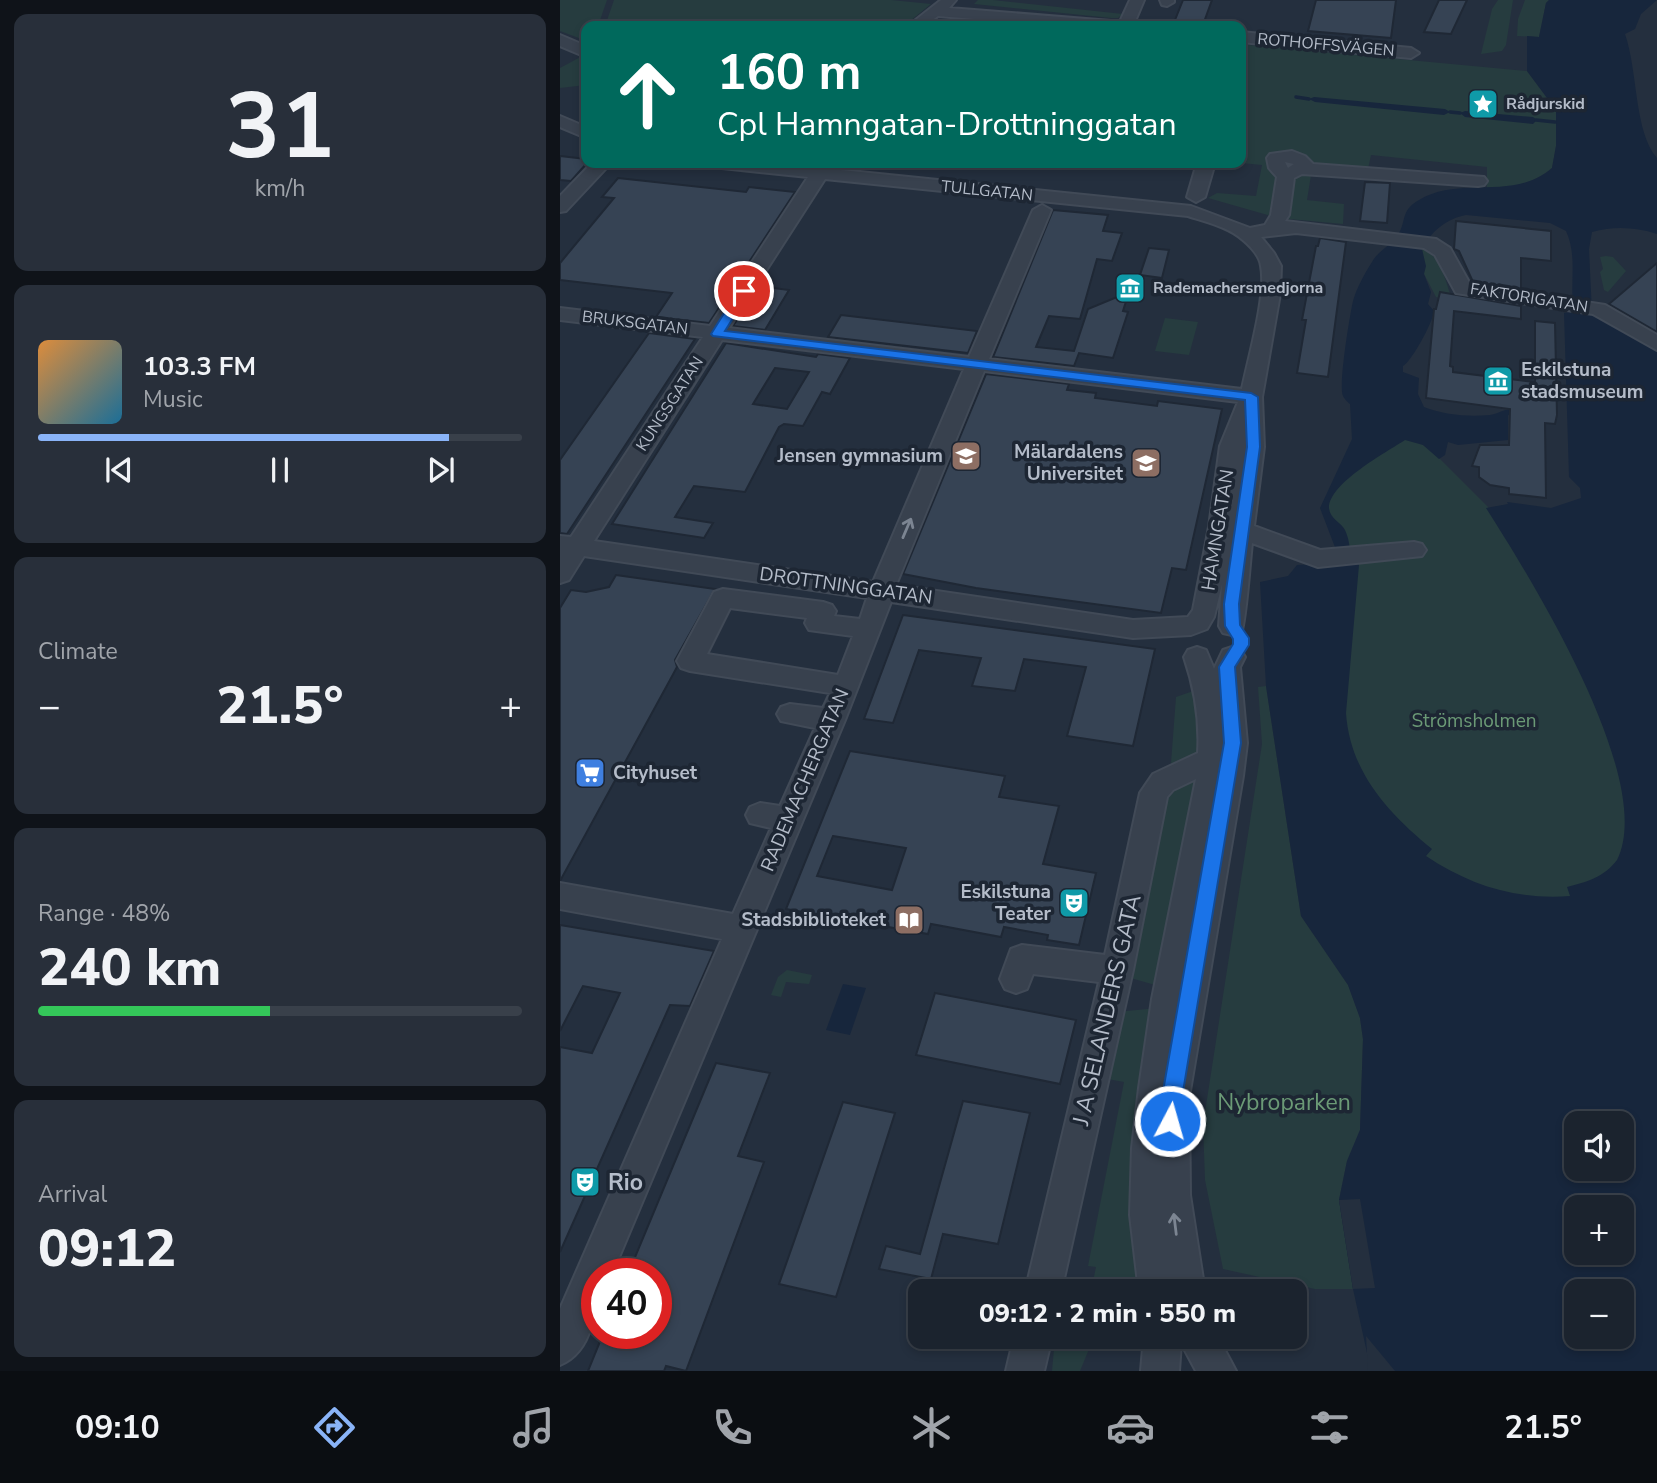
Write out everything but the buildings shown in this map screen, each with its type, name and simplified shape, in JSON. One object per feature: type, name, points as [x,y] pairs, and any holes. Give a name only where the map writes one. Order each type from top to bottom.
[{"type":"street","points":[[921,21],[951,0]]},
{"type":"street","points":[[1128,21],[1137,0]]},
{"type":"street","points":[[934,11],[1053,21]]},
{"type":"street","points":[[972,14],[977,21]]},
{"type":"street","points":[[560,40],[581,49]]},
{"type":"street","name":"ROTHOFFSVÄGEN","points":[[1246,42],[1411,53]]},
{"type":"street","points":[[560,121],[581,131]]},
{"type":"street","points":[[560,206],[597,168]]},
{"type":"street","name":"TULLGATAN","points":[[823,168],[886,185],[1191,211],[1248,234]]},
{"type":"street","name":"KUNGSGATAN","points":[[560,575],[569,545],[717,334],[823,168]]},
{"type":"street","points":[[1196,197],[1205,168]]},
{"type":"street","points":[[1271,229],[1280,215],[1294,172],[1478,181]]},
{"type":"street","name":"RADEMACHERGATAN","points":[[560,1346],[569,1332],[832,720],[869,629],[880,591],[1042,210]]},
{"type":"street","name":"FAKTORIGATAN","points":[[1248,234],[1296,227],[1427,243],[1443,252],[1463,289],[1598,309],[1657,344]]},
{"type":"street","name":"HAMNGATAN","points":[[1194,624],[1205,611],[1254,447],[1251,397],[1270,294],[1271,266],[1265,253],[1248,234]]},
{"type":"street","name":"BRUKSGATAN","points":[[560,314],[1251,397]]},
{"type":"street","points":[[1231,529],[1318,559],[1414,550]]},
{"type":"street","name":"HAMNGATAN","points":[[1231,529],[1232,626]]},
{"type":"street","name":"DROTTNINGGATAN","points":[[569,545],[1133,629],[1194,624]]},
{"type":"street","points":[[846,686],[690,661],[723,598],[823,611],[818,623],[869,629]]},
{"type":"street","points":[[1155,1279],[1148,1215],[1153,1100],[1168,999],[1209,786],[1213,729],[1205,680],[1185,639],[1194,624],[1216,620],[1232,626],[1241,638],[1238,651],[1227,667],[1233,743],[1229,776],[1172,1097],[1168,1144],[1179,1256],[1184,1279]]},
{"type":"street","name":"DROTTNINGGATAN","points":[[1133,629],[1194,655]]},
{"type":"street","points":[[1194,655],[1215,662],[1232,657]]},
{"type":"street","points":[[790,714],[832,720]]},
{"type":"street","name":"J A SELANDERS GATA","points":[[1046,1279],[1117,970],[1154,793],[1163,782],[1210,760]]},
{"type":"street","points":[[760,815],[789,819]]},
{"type":"street","points":[[561,897],[741,929]]},
{"type":"street","points":[[1016,979],[1022,959],[1117,970]]},
{"type":"street","points":[[1025,1371],[1030,1349]]},
{"type":"street","points":[[1160,1371],[1163,1349]]},
{"type":"street","points":[[1204,1349],[1217,1371]]},
{"type":"green space","points":[[560,0],[607,0],[600,21],[581,21],[581,39],[560,31]]},
{"type":"green space","points":[[614,0],[891,0],[931,4],[910,21],[607,21]]},
{"type":"green space","points":[[978,0],[1123,14],[1118,18],[1111,18],[974,4]]},
{"type":"green space","points":[[1498,0],[1513,0],[1506,45],[1502,51],[1481,54],[1492,9]]},
{"type":"green space","points":[[1525,0],[1549,0],[1546,3],[1539,37],[1517,36],[1518,19]]},
{"type":"green space","points":[[1248,45],[1527,71],[1556,110],[1556,146],[1552,168],[1521,184],[1487,188],[1487,167],[1371,155],[1367,174],[1312,169],[1307,200],[1344,204],[1343,224],[1278,218],[1208,198],[1217,193],[1256,196],[1262,165],[1246,163]]},
{"type":"green space","points":[[581,57],[581,86],[560,88],[560,68]]},
{"type":"green space","points":[[1422,249],[1437,262],[1451,297],[1447,298],[1447,293],[1440,292],[1439,298],[1436,297],[1424,274]]},
{"type":"green space","points":[[1600,257],[1613,257],[1626,271],[1608,292],[1604,290],[1600,272],[1603,269]]},
{"type":"green space","points":[[1165,318],[1198,322],[1189,355],[1155,351]]},
{"type":"green space","name":"Strömsholmen","points":[[1411,437],[1432,451],[1488,507],[1593,668],[1632,761],[1639,832],[1623,872],[1575,903],[1514,902],[1467,884],[1425,858],[1367,794],[1338,711],[1351,565],[1324,507],[1341,478],[1382,449]]},
{"type":"green space","name":"Nybroparken","points":[[1266,686],[1301,916],[1348,985],[1360,1018],[1363,1039],[1360,1130],[1347,1161],[1339,1200],[1353,1289],[1315,1289],[1307,1287],[1307,1279],[1269,1279],[1223,1269],[1205,1180],[1203,1125],[1262,744],[1258,687]]},
{"type":"green space","points":[[1199,689],[1199,756],[1187,763],[1171,763],[1176,697]]},
{"type":"green space","points":[[1201,778],[1162,987],[1127,977],[1163,804],[1177,788]]},
{"type":"green space","points":[[787,970],[812,975],[809,984],[786,982],[781,997],[771,995],[778,977]]},
{"type":"green space","points":[[1158,1008],[1144,1279],[1094,1279],[1096,1267],[1088,1266],[1124,1082],[1102,1078],[1116,1012]]},
{"type":"green space","points":[[1054,1349],[1089,1349],[1080,1371],[1052,1371]]},
{"type":"water","points":[[1549,0],[1657,0],[1641,14],[1635,29],[1625,34],[1644,133],[1657,158],[1657,234],[1624,228],[1600,230],[1592,232],[1589,249],[1592,313],[1606,318],[1618,328],[1621,327],[1657,348],[1657,1371],[1371,1371],[1353,1289],[1339,1200],[1347,1161],[1360,1130],[1363,1039],[1360,1018],[1348,985],[1301,916],[1266,686],[1260,582],[1288,576],[1297,565],[1341,563],[1320,508],[1352,439],[1350,404],[1343,396],[1342,390],[1353,301],[1375,258],[1401,230],[1406,212],[1419,200],[1435,193],[1452,189],[1521,184],[1552,168],[1556,146],[1556,110],[1527,71],[1527,36],[1539,37],[1546,3]],"holes":[[[1466,215],[1550,223],[1566,231],[1572,251],[1574,311],[1564,313],[1569,477],[1580,488],[1581,498],[1551,508],[1507,502],[1508,504],[1486,508],[1531,581],[1583,680],[1605,732],[1620,781],[1625,825],[1617,860],[1607,871],[1595,878],[1567,887],[1570,896],[1531,896],[1495,889],[1460,875],[1426,856],[1432,849],[1401,821],[1374,790],[1363,772],[1349,734],[1346,713],[1359,565],[1352,555],[1345,530],[1330,512],[1332,498],[1360,469],[1405,440],[1423,445],[1439,459],[1445,455],[1448,442],[1458,445],[1508,440],[1508,415],[1518,416],[1516,410],[1473,416],[1448,414],[1424,407],[1418,394],[1419,378],[1403,372],[1403,366],[1422,341],[1434,311],[1428,304],[1431,292],[1424,274],[1426,266],[1422,249],[1446,223]]]},
{"type":"water","points":[[1314,97],[1445,109],[1450,112],[1444,115],[1315,102],[1309,99]]},
{"type":"water","points":[[1465,111],[1533,117],[1537,120],[1533,124],[1465,117],[1460,113]]},
{"type":"water","points":[[843,984],[866,988],[850,1035],[826,1030]]},
{"type":"pier","points":[[1360,1199],[1375,1288],[1353,1289],[1339,1200]]},
{"type":"pier","points":[[1366,1336],[1395,1371],[1368,1371]]},
{"type":"waterway","points":[[1296,97],[1309,99]]},
{"type":"waterway","points":[[1450,112],[1460,113]]},
{"type":"waterway","points":[[1536,120],[1555,122]]},
{"type":"place","name":"Rådjurskid","points":[[1483,104]]},
{"type":"place","name":"Rademachersmedjorna","points":[[1130,288]]},
{"type":"place","name":"Eskilstuna stadsmuseum","points":[[1498,381]]},
{"type":"place","name":"Jensen gymnasium","points":[[966,456]]},
{"type":"place","name":"Mälardalens Universitet","points":[[1146,463]]},
{"type":"place","name":"Cityhuset","points":[[590,773]]},
{"type":"place","name":"Eskilstuna Teater","points":[[1074,903]]},
{"type":"place","name":"Stadsbiblioteket","points":[[909,920]]},
{"type":"place","name":"Rio","points":[[585,1182]]},
{"type":"route","points":[[744,291],[717,334],[1251,397],[1254,447],[1232,604],[1232,626],[1238,631],[1241,645],[1227,667],[1233,743],[1170,1121]]}]
